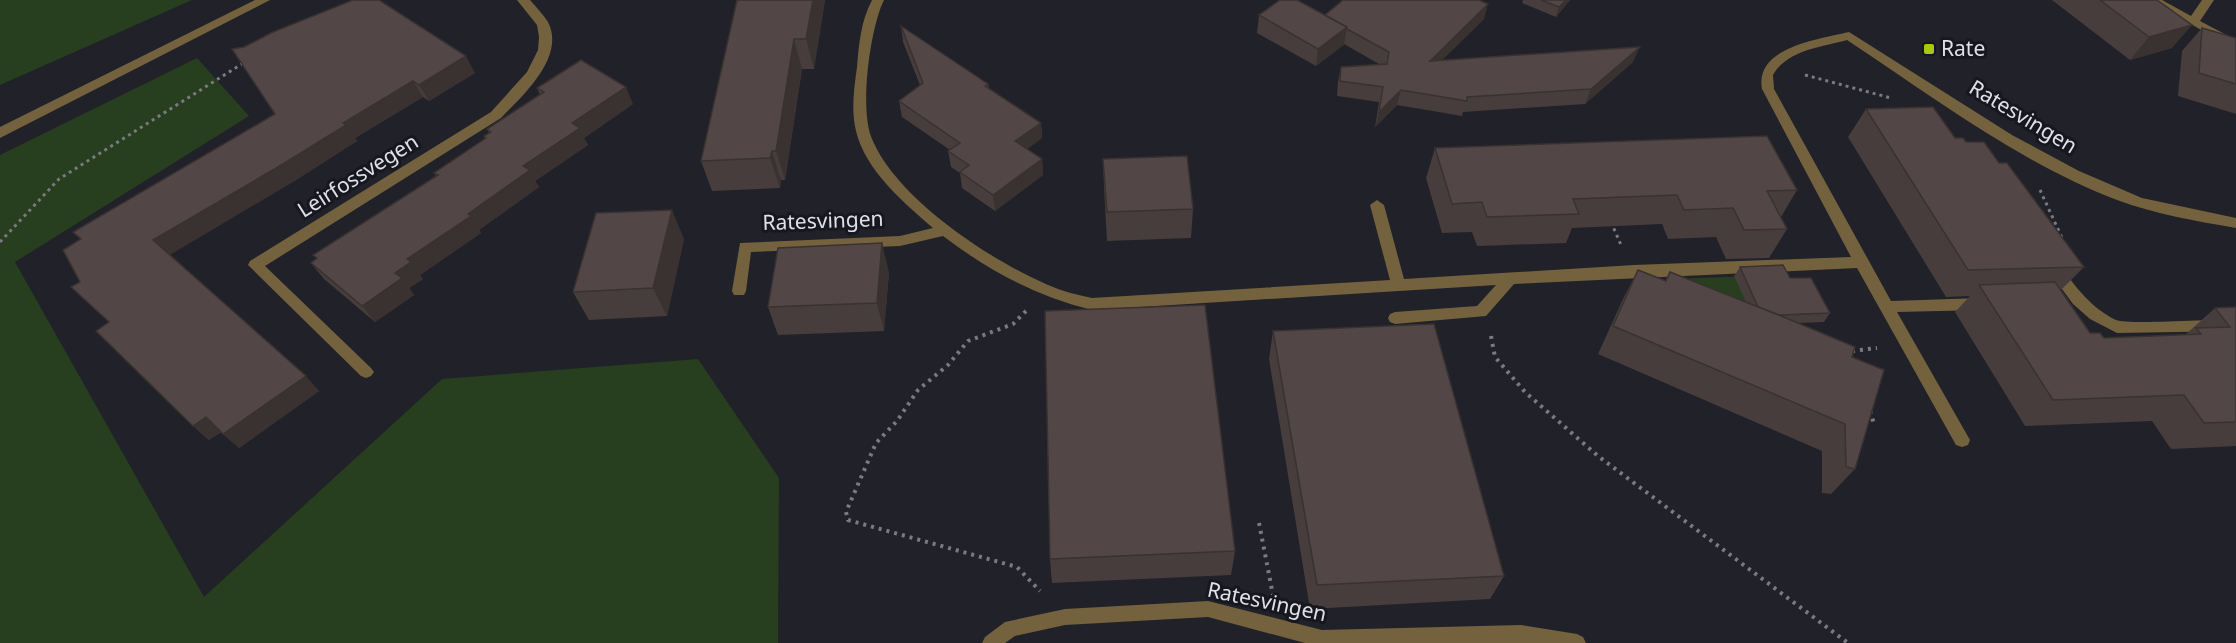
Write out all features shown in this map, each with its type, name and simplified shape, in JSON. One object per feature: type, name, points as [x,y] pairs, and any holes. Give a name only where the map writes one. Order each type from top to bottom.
[{"type":"street","points":[[0,133],[264,0]]},
{"type":"street","name":"Leirfossvegen","points":[[366,372],[255,265],[496,115],[526,84],[546,48],[543,24],[523,0]]},
{"type":"street","name":"Ratesvingen","points":[[878,0],[868,18],[860,103],[864,138],[894,185],[946,230],[1010,273],[1044,290],[1092,304],[1634,271],[1861,262]]},
{"type":"street","points":[[2153,0],[2236,45]]},
{"type":"street","points":[[2193,22],[2208,0]]},
{"type":"street","name":"Ratesvingen","points":[[1962,440],[1861,262],[1767,89],[1767,75],[1773,66],[1793,50],[1849,36],[2040,158],[2110,192],[2188,215],[2236,223]]},
{"type":"street","points":[[1377,205],[1398,284]]},
{"type":"street","name":"Ratesvingen","points":[[739,291],[746,247],[900,241],[946,230]]},
{"type":"street","points":[[2049,261],[2078,300],[2095,315],[2117,327],[2236,325]]},
{"type":"street","points":[[1395,318],[1481,312],[1509,280]]},
{"type":"street","points":[[2056,301],[2078,300]]},
{"type":"street","points":[[1886,307],[1999,303]]},
{"type":"street","name":"Ratesvingen","points":[[991,643],[1011,628],[1065,617],[1208,609],[1322,639],[1521,634],[1576,643]]},
{"type":"path","points":[[0,242],[59,179],[251,58]]},
{"type":"path","points":[[2038,186],[2067,247],[2063,280]]},
{"type":"path","points":[[1609,218],[1634,271]]},
{"type":"path","points":[[1044,290],[1013,324],[968,341],[948,365],[918,390],[897,421],[876,443],[846,512],[848,520],[1017,567],[1065,617]]},
{"type":"path","points":[[1481,312],[1493,341],[1495,357],[1525,392],[1599,456],[1848,643]]},
{"type":"path","points":[[1841,352],[1907,344]]},
{"type":"path","points":[[1869,407],[1874,424]]},
{"type":"path","points":[[1259,523],[1279,628]]},
{"type":"green space","points":[[0,0],[192,0],[0,85]]},
{"type":"green space","points":[[197,58],[249,116],[15,262],[204,597],[442,379],[698,359],[779,478],[778,643],[0,643],[0,155]]},
{"type":"green space","points":[[1753,276],[1777,324],[1671,279]]},
{"type":"building","points":[[353,0],[379,0],[466,56],[419,85],[413,81],[343,123],[346,125],[283,164],[153,240],[306,376],[223,434],[206,417],[193,426],[96,331],[109,322],[71,287],[80,282],[63,250],[81,239],[73,232],[275,114],[232,49],[244,47],[273,32]]},
{"type":"building","points":[[737,0],[813,0],[806,39],[794,39],[776,151],[772,151],[770,158],[701,161]]},
{"type":"building","points":[[1280,0],[1297,0],[1347,27],[1318,49],[1259,15]]},
{"type":"building","points":[[1343,0],[1479,0],[1488,4],[1430,61],[1640,47],[1591,89],[1467,97],[1467,101],[1401,90],[1379,112],[1383,87],[1340,81],[1341,67],[1387,64],[1389,52],[1325,15]]},
{"type":"building","points":[[1541,0],[1566,0],[1559,7]]},
{"type":"building","points":[[2100,0],[2157,0],[2192,25],[2149,37]]},
{"type":"building","points":[[901,26],[988,84],[985,86],[1041,123],[1015,141],[1042,159],[993,195],[960,172],[969,165],[948,151],[960,143],[899,101],[923,83]]},
{"type":"building","points":[[2202,28],[2236,38],[2236,84],[2199,73]]},
{"type":"building","points":[[581,60],[626,87],[572,123],[580,128],[523,166],[530,170],[468,214],[471,216],[407,259],[411,262],[395,273],[402,278],[362,306],[311,263],[317,258],[313,255],[438,175],[434,173],[486,138],[484,136],[491,132],[487,129],[544,92],[537,88]]},
{"type":"building","points":[[1933,107],[1955,138],[1963,138],[1966,142],[1984,142],[1999,163],[2007,163],[2084,267],[1968,270],[1866,109]]},
{"type":"building","points":[[1767,136],[1797,190],[1767,191],[1787,229],[1744,230],[1733,208],[1684,210],[1677,195],[1573,199],[1579,214],[1487,217],[1482,202],[1452,204],[1435,148]]},
{"type":"building","points":[[1187,156],[1193,209],[1107,212],[1103,159]]},
{"type":"building","points":[[672,210],[653,288],[573,292],[596,213]]},
{"type":"building","points":[[882,243],[877,303],[768,307],[778,248]]},
{"type":"building","points":[[1783,265],[1790,278],[1811,278],[1830,313],[1779,315],[1758,307],[1740,267]]},
{"type":"building","points":[[1638,270],[1666,281],[1670,272],[1786,318],[1855,347],[1852,357],[1884,370],[1855,469],[1846,467],[1845,424],[1613,326]]},
{"type":"building","points":[[2055,282],[2090,333],[2100,333],[2104,338],[2201,334],[2196,328],[2230,327],[2215,308],[2236,307],[2236,422],[2204,423],[2184,395],[2053,400],[1979,285]]},
{"type":"building","points":[[1205,305],[1235,551],[1050,559],[1045,311]]},
{"type":"building","points":[[1434,324],[1504,576],[1317,585],[1273,331]]},
{"type":"place","name":"Rate","points":[[1929,49]]}]
